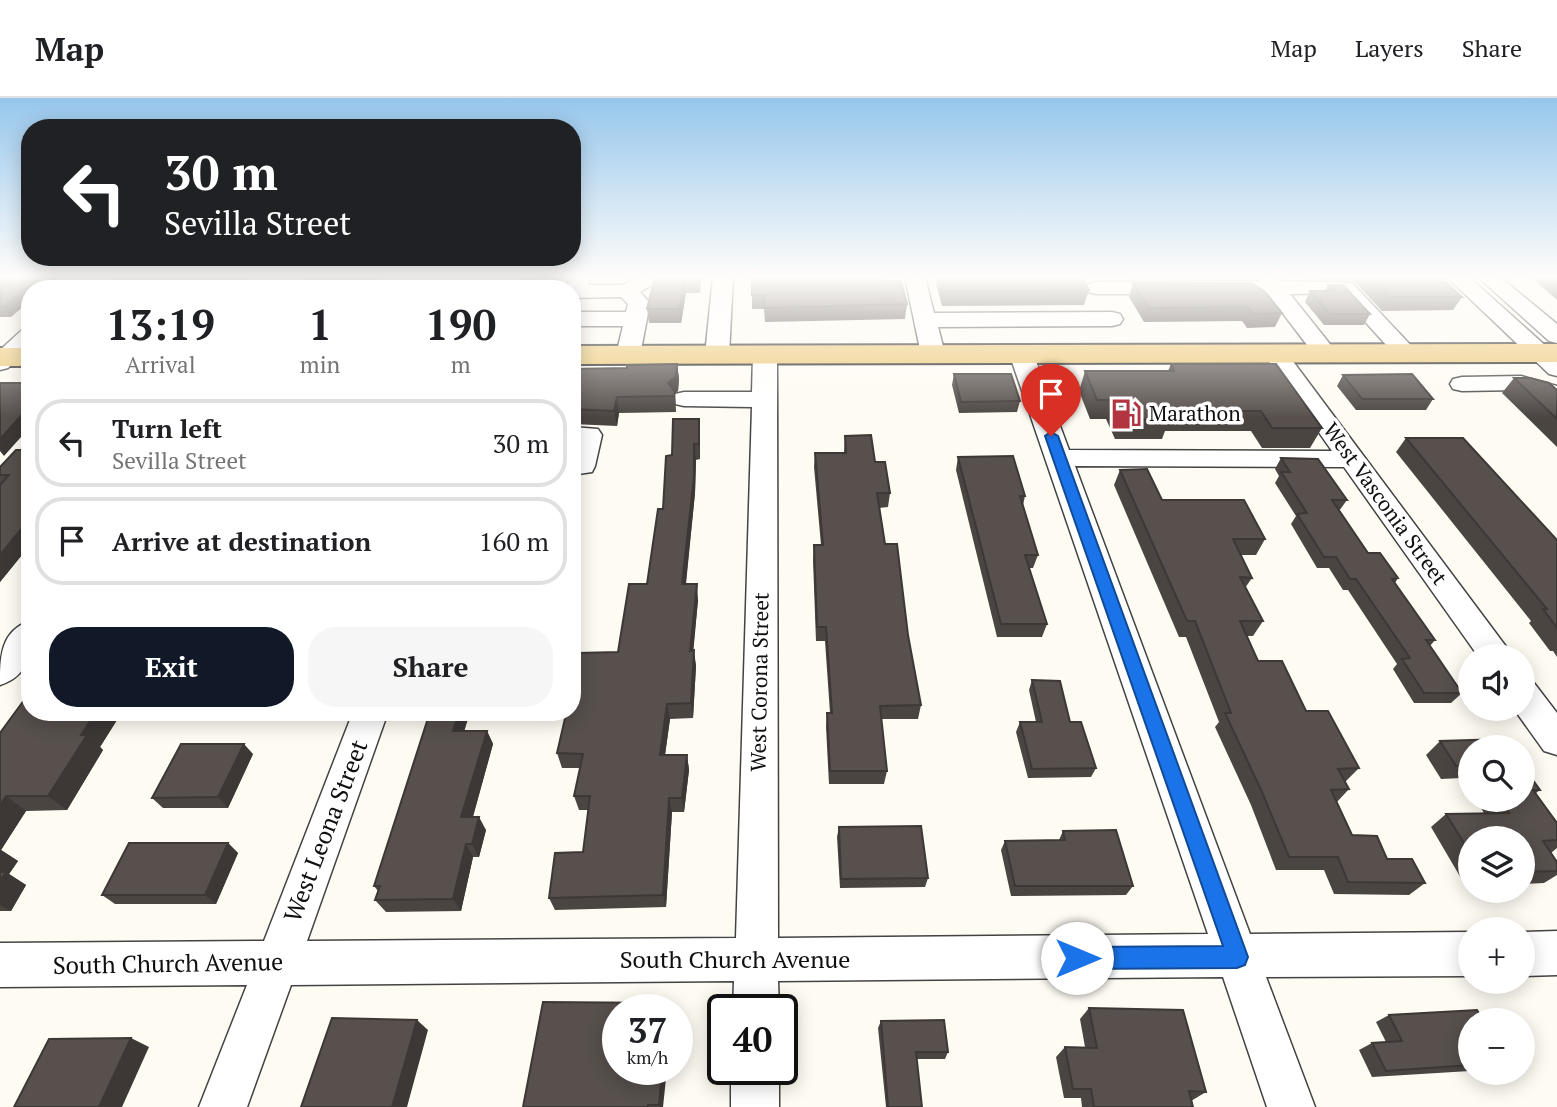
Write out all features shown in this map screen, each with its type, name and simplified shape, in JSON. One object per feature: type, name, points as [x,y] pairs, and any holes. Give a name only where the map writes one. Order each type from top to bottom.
[{"type":"main road","points":[[581,355],[1553,352]]},
{"type":"street","points":[[628,355],[635,324]]},
{"type":"street","points":[[717,355],[719,324]]},
{"type":"street","points":[[926,324],[933,354]]},
{"type":"street","points":[[1115,324],[1130,353]]},
{"type":"street","points":[[1303,324],[1325,353]]},
{"type":"street","points":[[1379,324],[1406,353]]},
{"type":"street","points":[[1517,324],[1553,352]]},
{"type":"street","points":[[1529,324],[1553,352]]},
{"type":"street","points":[[9,358],[21,345]]},
{"type":"street","points":[[1021,353],[1292,1107]]},
{"type":"street","name":"West Vasconia Street","points":[[1275,353],[1487,644]]},
{"type":"street","name":"West Corona Street","points":[[756,994],[765,355]]},
{"type":"street","points":[[1462,384],[1521,383],[1557,394]]},
{"type":"street","points":[[684,399],[764,400]]},
{"type":"street","points":[[581,435],[589,435],[581,466]]},
{"type":"street","points":[[1059,458],[1352,458]]},
{"type":"street","points":[[0,672],[21,645]]},
{"type":"street","points":[[1535,710],[1557,740]]},
{"type":"street","name":"West Leona Street","points":[[223,1107],[368,721]]},
{"type":"street","points":[[1535,954],[1557,953]]},
{"type":"street","name":"South Church Avenue","points":[[0,965],[1458,954]]},
{"type":"street","points":[[755,1085],[755,1107]]},
{"type":"building","points":[[677,364],[676,376],[668,383],[675,392],[674,396],[617,397],[614,411],[581,409],[581,369],[627,368],[627,365]]},
{"type":"building","points":[[1171,364],[1276,364],[1322,428],[1272,428],[1261,411],[1166,411],[1170,419],[1122,420],[1113,400],[1097,400],[1085,371],[1174,371]]},
{"type":"building","points":[[954,374],[1011,374],[1020,401],[961,402]]},
{"type":"building","points":[[1412,374],[1433,399],[1362,399],[1343,375]]},
{"type":"building","points":[[1514,378],[1530,378],[1549,383],[1557,390],[1557,419]]},
{"type":"building","points":[[0,383],[21,383],[21,416],[0,439]]},
{"type":"building","points":[[673,419],[699,419],[699,444],[694,444],[694,477],[682,584],[697,584],[690,651],[694,650],[691,703],[667,704],[660,755],[687,755],[682,798],[669,798],[663,895],[549,898],[555,853],[583,852],[590,796],[574,796],[583,754],[557,753],[564,721],[581,721],[581,653],[618,652],[629,584],[647,584],[658,509],[663,509],[666,456],[672,455]]},
{"type":"building","points":[[871,435],[875,462],[885,462],[890,493],[877,493],[885,544],[897,544],[908,635],[921,705],[880,706],[887,771],[830,771],[827,713],[832,713],[826,627],[817,627],[814,545],[823,545],[815,453],[846,453],[845,436]]},
{"type":"building","points":[[1406,438],[1463,438],[1557,540],[1557,628],[1543,609],[1547,609]]},
{"type":"building","points":[[16,450],[21,450],[21,529],[0,555],[0,485],[9,475],[0,475],[0,467]]},
{"type":"building","points":[[1013,456],[1025,496],[1020,496],[1038,555],[1025,555],[1047,624],[1001,624],[958,457]]},
{"type":"building","points":[[1281,458],[1318,459],[1347,500],[1332,500],[1368,553],[1380,553],[1398,578],[1392,579],[1435,640],[1426,640],[1458,687],[1458,693],[1424,693],[1402,659],[1410,658],[1356,579],[1350,579],[1336,557],[1324,557],[1297,514],[1307,513],[1281,472],[1290,472]]},
{"type":"building","points":[[1147,469],[1162,500],[1244,500],[1265,539],[1233,539],[1252,578],[1240,577],[1263,621],[1240,621],[1258,661],[1282,661],[1306,711],[1328,711],[1359,768],[1338,769],[1349,789],[1331,790],[1352,835],[1377,836],[1387,859],[1412,859],[1425,883],[1348,882],[1338,857],[1289,857],[1225,713],[1231,713],[1195,621],[1187,621],[1120,470]]},
{"type":"building","points":[[1032,680],[1060,681],[1070,722],[1081,722],[1096,768],[1032,769],[1020,722],[1042,722]]},
{"type":"building","points":[[21,704],[21,721],[90,721],[81,735],[87,735],[48,796],[6,796],[0,806],[0,733]]},
{"type":"building","points":[[427,721],[456,721],[453,731],[487,731],[461,817],[479,817],[472,844],[466,844],[453,899],[375,900],[380,886],[374,886]]},
{"type":"building","points":[[1458,740],[1458,766],[1456,766],[1440,741]]},
{"type":"building","points":[[181,744],[244,744],[218,797],[152,798]]},
{"type":"building","points":[[1535,793],[1557,823],[1557,840],[1543,841],[1557,862],[1557,871],[1535,872],[1535,826],[1458,826],[1458,834],[1446,814],[1535,812]]},
{"type":"building","points":[[921,826],[928,878],[841,879],[839,827]]},
{"type":"building","points":[[1116,830],[1133,886],[1015,886],[1005,841],[1065,840],[1063,831]]},
{"type":"building","points":[[129,843],[228,843],[205,895],[102,895]]},
{"type":"building","points":[[543,1002],[602,1002],[602,1085],[661,1085],[659,1105],[648,1107],[523,1107]]},
{"type":"building","points":[[1089,1008],[1183,1010],[1206,1092],[1189,1091],[1193,1107],[1094,1107],[1091,1089],[1073,1089],[1065,1047],[1097,1048]]},
{"type":"building","points":[[1458,1011],[1458,1066],[1386,1071],[1372,1043],[1402,1041],[1389,1015]]},
{"type":"building","points":[[332,1018],[417,1020],[392,1107],[301,1107]]},
{"type":"building","points":[[944,1020],[948,1052],[916,1052],[922,1107],[888,1107],[881,1021]]},
{"type":"building","points":[[131,1038],[99,1107],[14,1107],[49,1039]]},
{"type":"place","name":"Marathon","points":[[1126,414]]},
{"type":"route","points":[[1051,436],[1237,957],[1077,958]]}]
